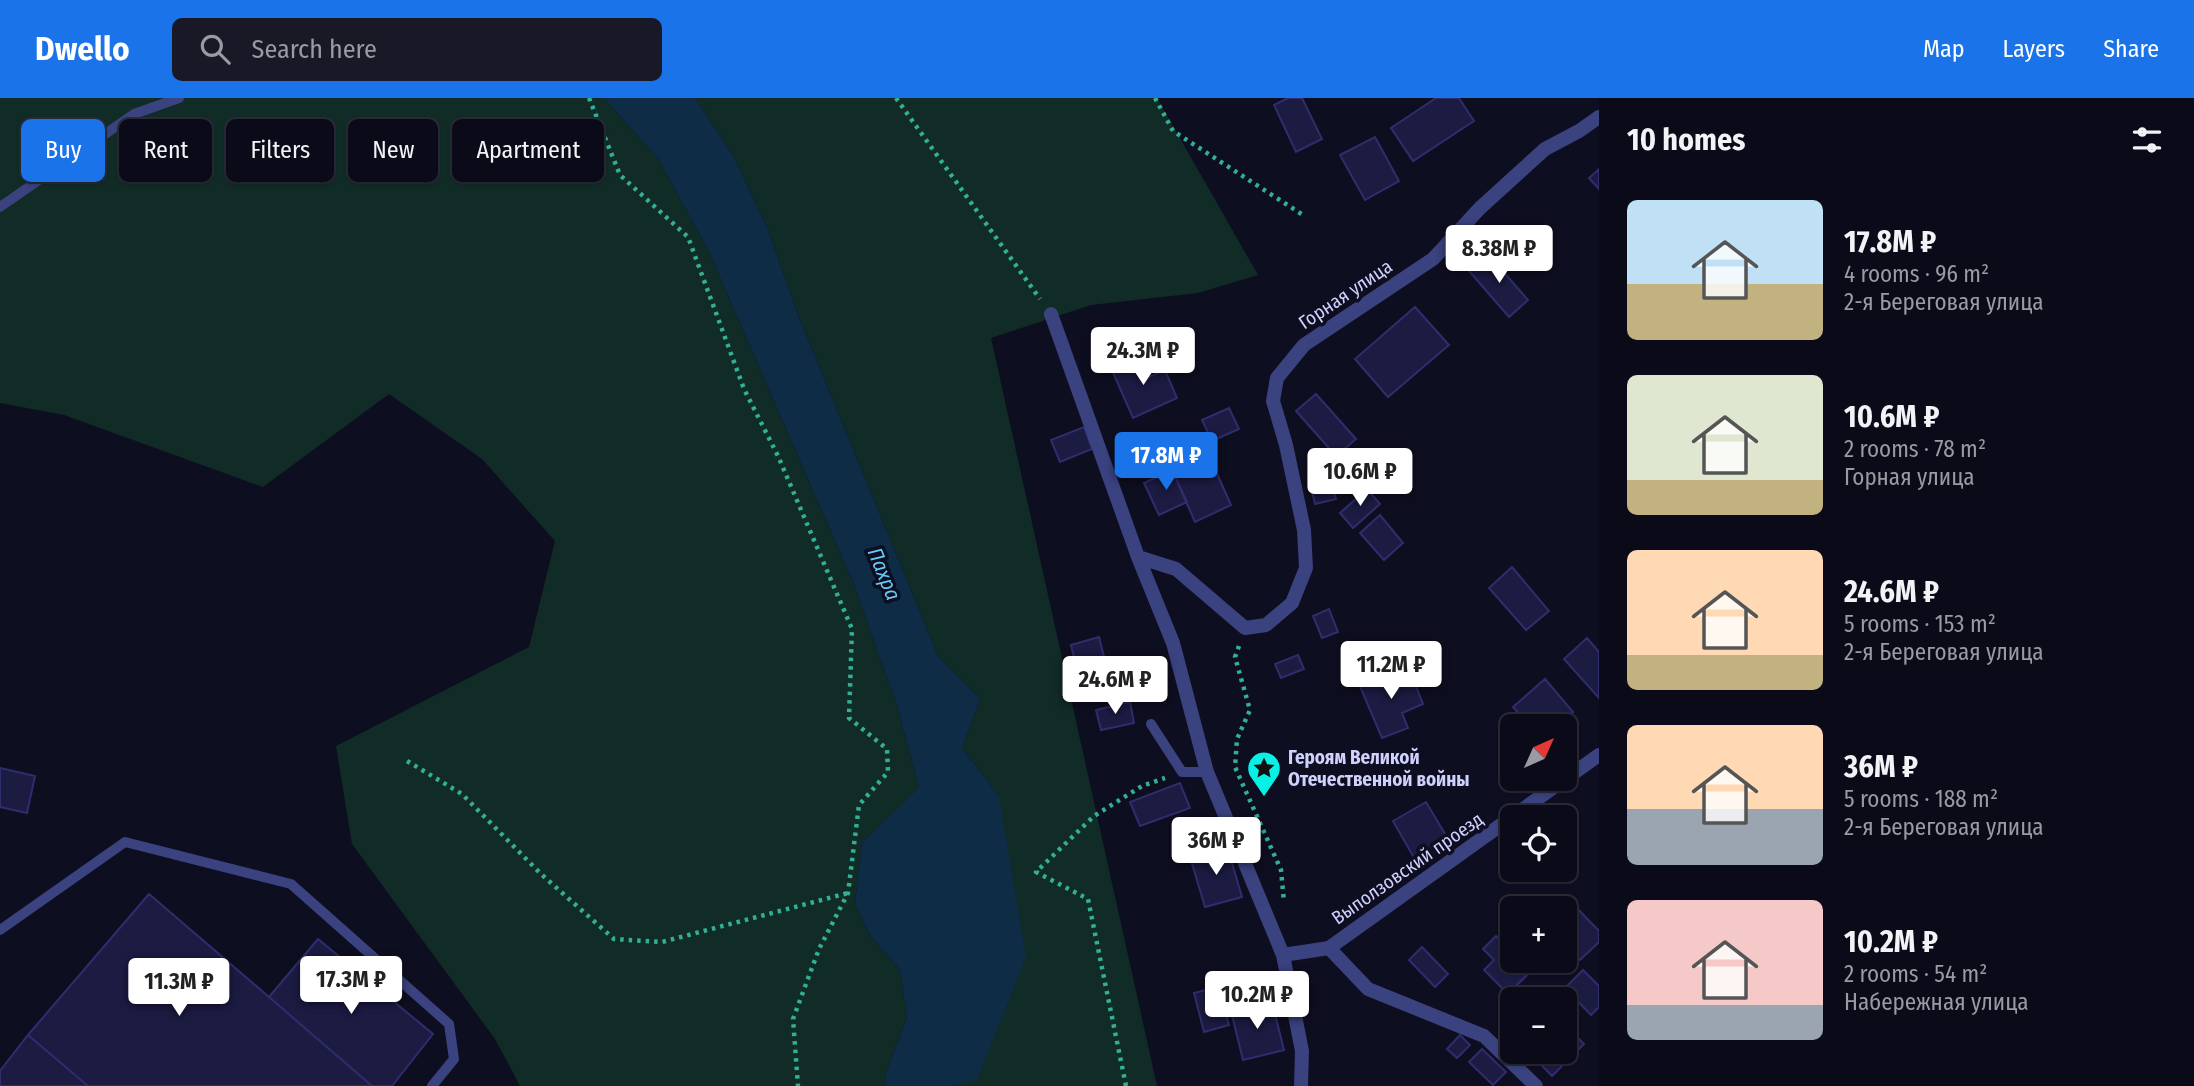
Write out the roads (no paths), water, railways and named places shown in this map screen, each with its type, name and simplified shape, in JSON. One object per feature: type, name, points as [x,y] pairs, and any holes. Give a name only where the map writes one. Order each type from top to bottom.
[{"type":"street","name":"Горная улица","points":[[1138,557],[1176,569],[1245,628],[1266,625],[1292,603],[1306,568],[1304,530],[1286,445],[1273,401],[1277,378],[1304,345],[1433,259],[1480,208],[1545,149],[1580,131],[1599,117]]},
{"type":"street","points":[[1051,314],[1138,557],[1173,643],[1207,772],[1283,955],[1302,1051],[1301,1086]]},
{"type":"street","name":"Выползовский проезд","points":[[1529,805],[1599,755]]},
{"type":"street","name":"Выползовский проезд","points":[[1283,955],[1329,948],[1500,826]]},
{"type":"street","points":[[1329,948],[1368,989],[1484,1036],[1536,1086]]},
{"type":"lane","points":[[0,207],[134,114],[179,98]]},
{"type":"lane","points":[[1151,724],[1182,772],[1207,772]]},
{"type":"lane","points":[[0,930],[125,842],[291,884],[449,1024],[454,1059],[432,1086]]},
{"type":"water","name":"Пахра","points":[[604,98],[695,98],[733,155],[766,225],[798,315],[938,656],[980,699],[962,748],[999,796],[1026,957],[977,1080],[951,1086],[884,1086],[886,1073],[907,1017],[900,970],[869,934],[855,903],[862,843],[919,787],[897,706],[855,587],[709,252],[659,160]]},
{"type":"place","name":"Героям Великой Отечественной войны","points":[[1264,798]]}]
